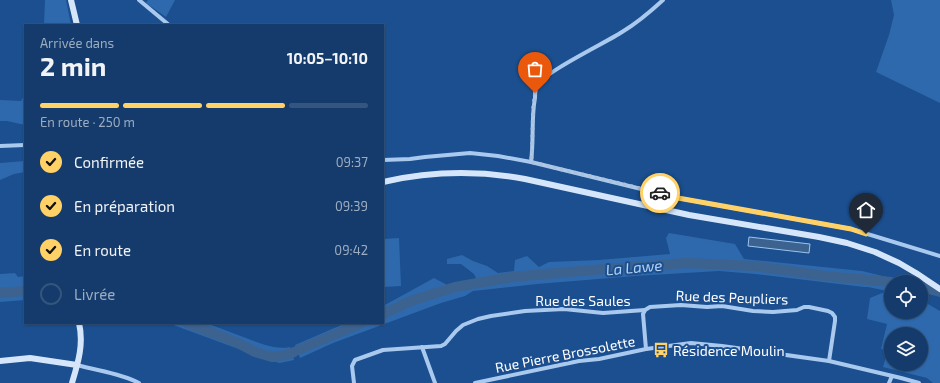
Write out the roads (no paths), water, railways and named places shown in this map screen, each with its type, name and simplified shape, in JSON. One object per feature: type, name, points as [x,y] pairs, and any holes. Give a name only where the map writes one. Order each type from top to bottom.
[{"type":"main road","points":[[71,0],[77,24]]},
{"type":"main road","points":[[384,182],[417,175],[448,172],[506,175],[689,215],[819,237],[840,242],[875,252],[916,273],[940,289]]},
{"type":"main road","points":[[72,383],[81,344],[79,324]]},
{"type":"main road","points":[[0,361],[30,358],[77,365]]},
{"type":"street","points":[[139,0],[168,24]]},
{"type":"street","points":[[531,162],[533,109],[537,86],[540,81],[623,32],[650,12],[663,0]]},
{"type":"street","points":[[0,146],[24,145]]},
{"type":"street","points":[[384,160],[470,153],[498,156],[531,162],[678,198],[851,229],[940,256]]},
{"type":"street","name":"Rue des Peupliers","points":[[646,310],[650,307],[681,305],[707,307],[722,306],[753,311],[773,312],[797,310],[804,307],[828,311],[835,317],[829,361]]},
{"type":"street","name":"Rue des Saules","points":[[422,347],[441,346],[445,344],[456,331],[464,325],[478,319],[491,316],[525,311],[564,309],[603,313],[646,310]]},
{"type":"street","points":[[646,310],[643,314],[646,349]]},
{"type":"street","name":"Rue Pierre Brossolette","points":[[475,383],[646,349],[677,344],[697,343],[829,361],[919,383]]},
{"type":"street","points":[[354,383],[352,366],[355,360],[383,350],[422,347],[435,383]]},
{"type":"street","points":[[77,365],[121,376],[139,383]]},
{"type":"street","points":[[889,383],[892,376]]},
{"type":"waterway","name":"La Lawe","points":[[384,314],[411,301],[455,287],[512,277],[686,263],[754,266],[825,276],[884,281]]},
{"type":"waterway","name":"La Lawe","points":[[928,289],[940,292]]},
{"type":"waterway","name":"La Lawe","points":[[0,293],[24,291]]},
{"type":"waterway","name":"La Lawe","points":[[190,324],[238,343],[255,352],[272,357],[294,352]]},
{"type":"waterway","name":"La Lawe","points":[[298,350],[360,324]]},
{"type":"place","name":"Résidence Moulin","points":[[661,350]]}]
